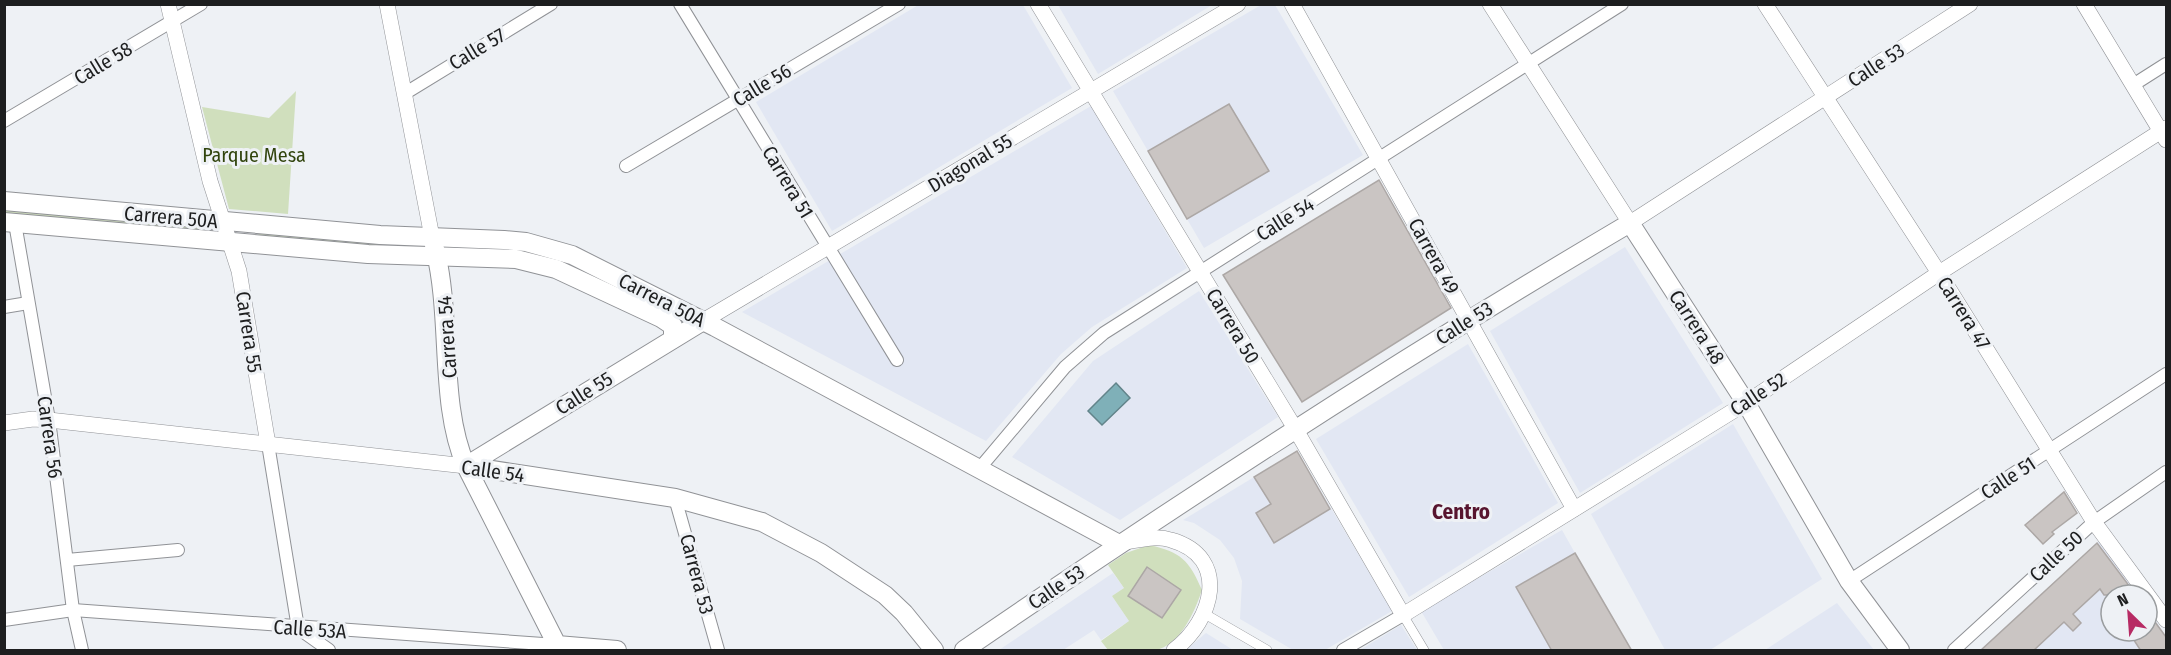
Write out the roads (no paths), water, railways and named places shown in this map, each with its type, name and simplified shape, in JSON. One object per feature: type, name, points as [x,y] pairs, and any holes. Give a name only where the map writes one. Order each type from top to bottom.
[{"type":"main road","name":"Carrera 50A","points":[[8,202],[223,222],[504,240],[552,248],[572,255],[702,321],[1119,544]]},
{"type":"main road","name":"Carrera 50A","points":[[10,222],[368,254],[516,259],[556,269],[662,318],[673,327],[673,339]]},
{"type":"main road","name":"Calle 53","points":[[964,651],[1119,544],[1296,430],[1469,319],[1630,223]]},
{"type":"main road","name":"Carrera 48","points":[[1630,223],[1746,403],[1849,581],[1900,651]]},
{"type":"main road","name":"Carrera 54","points":[[432,237],[444,288],[454,435],[466,466],[558,648]]},
{"type":"main road","name":"Calle 55","points":[[466,466],[702,321]]},
{"type":"main road","name":"Calle 54","points":[[466,466],[675,498],[762,522],[813,549],[885,595],[904,613],[934,651]]},
{"type":"main road","name":"Calle 53A","points":[[558,648],[617,651]]},
{"type":"street","name":"Carrera 55","points":[[168,4],[204,158],[239,272],[298,628]]},
{"type":"street","name":"Calle 58","points":[[4,121],[201,4]]},
{"type":"street","name":"Carrera 54","points":[[387,4],[432,237]]},
{"type":"street","name":"Calle 57","points":[[404,94],[551,4]]},
{"type":"street","name":"Carrera 51","points":[[680,4],[897,360]]},
{"type":"street","name":"Calle 56","points":[[626,166],[899,4]]},
{"type":"street","name":"Carrera 50","points":[[1038,4],[1089,92],[1296,430],[1424,651]]},
{"type":"street","name":"Diagonal 55","points":[[702,321],[1238,4]]},
{"type":"street","name":"Carrera 49","points":[[1292,4],[1574,509]]},
{"type":"street","name":"Carrera 48","points":[[1490,4],[1630,223]]},
{"type":"street","name":"Calle 54","points":[[979,469],[1084,349],[1622,4]]},
{"type":"street","name":"Carrera 47","points":[[1766,4],[1939,273],[2094,522],[2166,620]]},
{"type":"street","name":"Calle 53","points":[[1630,223],[1970,4]]},
{"type":"street","points":[[2084,4],[2165,133]]},
{"type":"street","points":[[2133,85],[2166,64]]},
{"type":"street","name":"Calle 52","points":[[1343,651],[1746,403],[1939,273],[2165,133]]},
{"type":"street","name":"Carrera 56","points":[[10,222],[28,303],[49,420],[73,610],[82,651]]},
{"type":"street","points":[[4,307],[28,303]]},
{"type":"street","name":"Calle 51","points":[[1849,581],[2166,374]]},
{"type":"street","name":"Calle 54","points":[[4,423],[33,419],[49,420],[466,466]]},
{"type":"street","name":"Calle 50","points":[[1954,651],[2094,522],[2166,472]]},
{"type":"street","name":"Carrera 53","points":[[675,498],[718,651]]},
{"type":"street","points":[[1119,544],[1153,537],[1170,539],[1192,548],[1203,561],[1209,575],[1210,592],[1205,614],[1200,625],[1174,651]]},
{"type":"street","points":[[67,560],[178,550]]},
{"type":"street","name":"Calle 53A","points":[[4,621],[73,610],[558,648]]},
{"type":"street","points":[[1205,614],[1267,651]]},
{"type":"street","points":[[298,628],[328,651]]},
{"type":"water","points":[[1116,383],[1130,398],[1102,425],[1088,411]]},
{"type":"district","name":"Centro","points":[[1461,512]]},
{"type":"park label","name":"Parque Mesa","points":[[254,155]]}]
